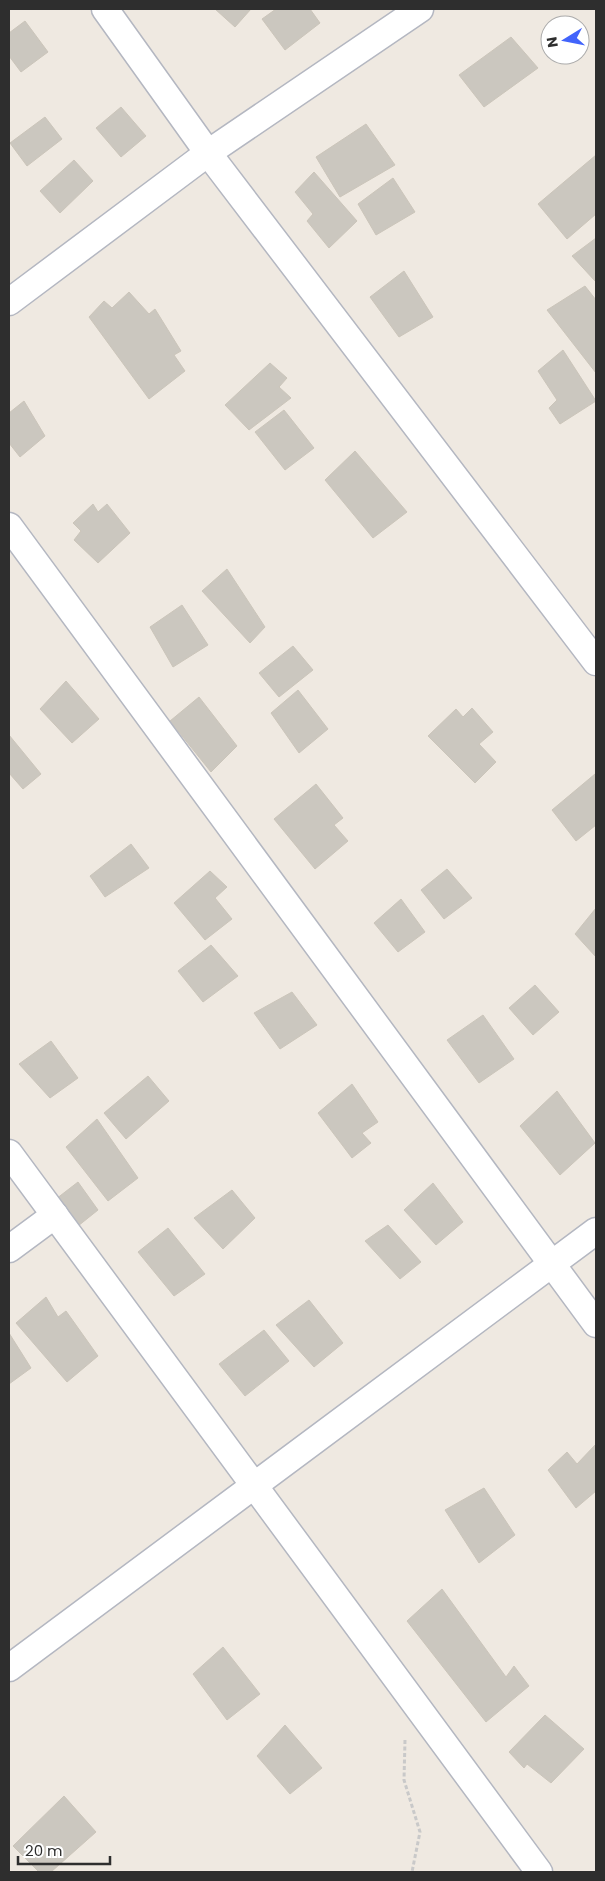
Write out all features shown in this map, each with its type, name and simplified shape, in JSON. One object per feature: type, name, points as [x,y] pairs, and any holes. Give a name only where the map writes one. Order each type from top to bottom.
[{"type":"street","points":[[104,9],[208,153],[596,662]]},
{"type":"street","points":[[9,302],[208,153],[420,9]]},
{"type":"street","points":[[9,526],[596,1324]]},
{"type":"street","points":[[9,1153],[539,1872]]},
{"type":"street","points":[[9,1249],[55,1215]]},
{"type":"street","points":[[9,1668],[596,1230]]},
{"type":"path","points":[[406,1692],[404,1780],[420,1832],[412,1872]]},
{"type":"building","points":[[215,9],[251,9],[235,27]]},
{"type":"building","points":[[276,9],[310,9],[320,23],[285,50],[262,19]]},
{"type":"building","points":[[25,21],[48,52],[21,72],[9,56],[9,33]]},
{"type":"building","points":[[511,37],[538,68],[484,107],[459,75]]},
{"type":"building","points":[[121,107],[146,136],[121,157],[96,128]]},
{"type":"building","points":[[45,117],[62,139],[27,166],[10,143]]},
{"type":"building","points":[[366,124],[395,165],[340,197],[316,157]]},
{"type":"building","points":[[596,155],[596,214],[567,239],[538,204]]},
{"type":"building","points":[[74,160],[93,181],[60,213],[40,191]]},
{"type":"building","points":[[314,172],[357,221],[329,248],[307,221],[313,214],[295,192]]},
{"type":"building","points":[[393,178],[415,212],[376,235],[358,204]]},
{"type":"building","points":[[596,238],[596,280],[595,281],[572,256]]},
{"type":"building","points":[[404,271],[433,317],[399,337],[370,297]]},
{"type":"building","points":[[585,286],[596,300],[596,373],[547,310]]},
{"type":"building","points":[[129,292],[149,314],[155,309],[181,351],[174,355],[185,371],[149,399],[89,317],[104,301],[112,308]]},
{"type":"building","points":[[563,350],[596,401],[560,424],[549,408],[557,400],[538,371]]},
{"type":"building","points":[[270,363],[287,378],[279,387],[291,398],[249,430],[225,405]]},
{"type":"building","points":[[24,401],[45,436],[20,457],[9,443],[9,413]]},
{"type":"building","points":[[284,410],[314,448],[285,470],[255,432]]},
{"type":"building","points":[[355,451],[407,512],[373,538],[325,480]]},
{"type":"building","points":[[93,504],[98,512],[107,504],[130,533],[98,563],[74,540],[81,531],[73,523]]},
{"type":"building","points":[[227,569],[265,627],[250,643],[202,591]]},
{"type":"building","points":[[182,605],[208,645],[173,667],[150,627]]},
{"type":"building","points":[[293,646],[313,670],[279,697],[259,673]]},
{"type":"building","points":[[66,681],[99,719],[72,743],[40,709]]},
{"type":"building","points":[[298,690],[328,729],[299,753],[271,713]]},
{"type":"building","points":[[199,697],[237,746],[211,772],[170,721]]},
{"type":"building","points":[[472,708],[493,732],[479,744],[496,762],[475,783],[428,736],[456,709],[463,717]]},
{"type":"building","points":[[9,735],[41,774],[23,789],[9,773]]},
{"type":"building","points":[[595,774],[596,825],[576,841],[552,810]]},
{"type":"building","points":[[316,784],[343,818],[334,825],[348,841],[315,869],[274,819]]},
{"type":"building","points":[[131,844],[149,868],[105,897],[90,876]]},
{"type":"building","points":[[447,869],[472,898],[444,919],[421,890]]},
{"type":"building","points":[[210,871],[227,887],[215,898],[232,919],[205,940],[174,903]]},
{"type":"building","points":[[401,899],[425,932],[398,952],[374,923]]},
{"type":"building","points":[[596,908],[596,957],[575,934]]},
{"type":"building","points":[[211,945],[238,976],[203,1002],[178,971]]},
{"type":"building","points":[[535,985],[559,1012],[533,1035],[509,1008]]},
{"type":"building","points":[[292,992],[317,1025],[280,1049],[254,1013]]},
{"type":"building","points":[[483,1015],[514,1059],[479,1083],[447,1040]]},
{"type":"building","points":[[51,1041],[78,1078],[50,1098],[19,1064]]},
{"type":"building","points":[[148,1076],[169,1101],[126,1139],[104,1113]]},
{"type":"building","points":[[352,1084],[378,1122],[362,1133],[371,1143],[352,1158],[318,1113]]},
{"type":"building","points":[[557,1091],[595,1143],[560,1175],[520,1126]]},
{"type":"building","points":[[97,1119],[138,1178],[108,1201],[66,1147]]},
{"type":"building","points":[[78,1182],[98,1210],[78,1226],[56,1199]]},
{"type":"building","points":[[433,1183],[463,1222],[436,1245],[404,1210]]},
{"type":"building","points":[[232,1190],[255,1218],[223,1249],[194,1218]]},
{"type":"building","points":[[388,1225],[421,1262],[400,1279],[365,1241]]},
{"type":"building","points":[[168,1228],[205,1274],[174,1296],[138,1252]]},
{"type":"building","points":[[46,1297],[58,1317],[66,1311],[98,1356],[67,1382],[16,1323]]},
{"type":"building","points":[[309,1300],[343,1343],[314,1367],[276,1325]]},
{"type":"building","points":[[264,1330],[289,1361],[245,1396],[219,1364]]},
{"type":"building","points":[[9,1333],[31,1368],[9,1384]]},
{"type":"building","points":[[596,1444],[596,1491],[576,1508],[548,1470],[567,1452],[577,1464]]},
{"type":"building","points":[[484,1488],[515,1535],[479,1563],[445,1510]]},
{"type":"building","points":[[442,1589],[506,1677],[514,1666],[529,1686],[486,1722],[407,1621]]},
{"type":"building","points":[[223,1647],[260,1694],[227,1720],[193,1674]]},
{"type":"building","points":[[545,1715],[584,1749],[551,1783],[527,1764],[524,1768],[509,1752]]},
{"type":"building","points":[[285,1725],[322,1768],[290,1794],[257,1756]]},
{"type":"building","points":[[64,1796],[96,1832],[51,1872],[39,1872],[13,1846]]}]
